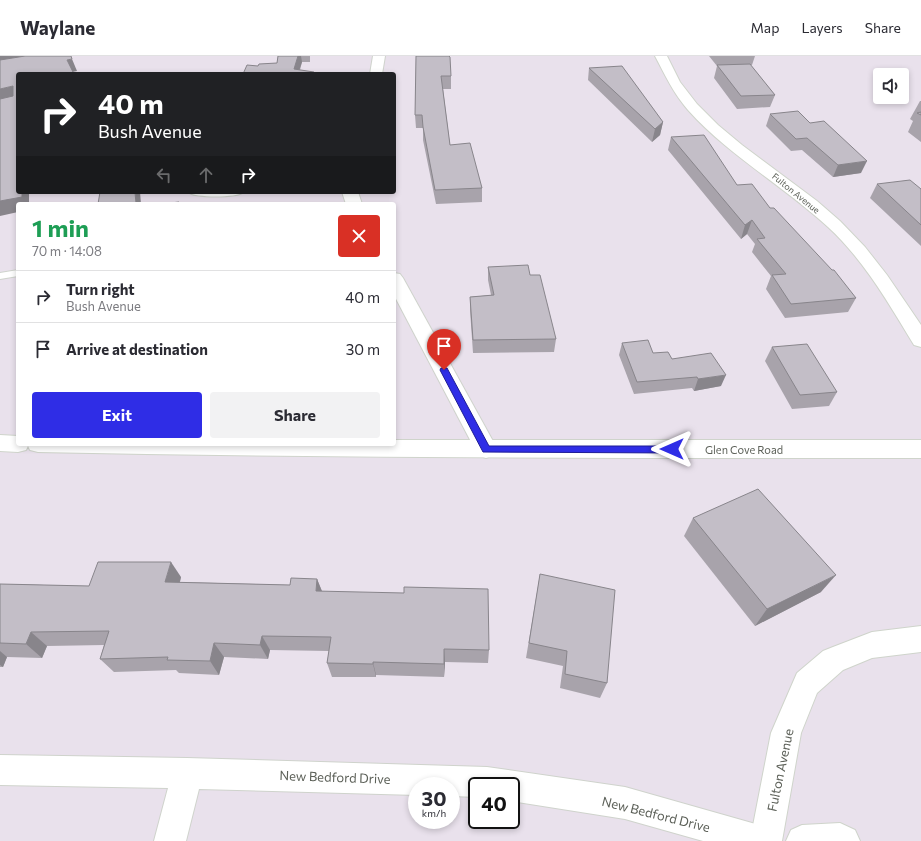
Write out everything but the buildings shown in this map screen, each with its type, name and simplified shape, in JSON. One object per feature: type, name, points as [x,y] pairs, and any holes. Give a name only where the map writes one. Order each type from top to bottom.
[{"type":"street","points":[[376,72],[379,56]]},
{"type":"street","name":"Fulton Avenue","points":[[661,56],[667,71],[686,100],[708,123],[817,209],[852,242],[886,286],[921,340]]},
{"type":"street","points":[[396,282],[486,449]]},
{"type":"street","points":[[0,443],[16,444]]},
{"type":"street","name":"Glen Cove Road","points":[[156,446],[486,449],[921,449]]},
{"type":"street","name":"Fulton Avenue","points":[[766,841],[786,733],[807,683],[833,660],[872,645],[921,639]]},
{"type":"street","name":"New Bedford Drive","points":[[0,770],[187,773],[487,782],[625,803],[759,841]]},
{"type":"street","points":[[170,841],[187,773]]},
{"type":"street","points":[[802,841],[840,839],[844,841]]},
{"type":"lane","points":[[0,276],[16,273]]},
{"type":"route","points":[[444,370],[486,449],[672,449]]}]
